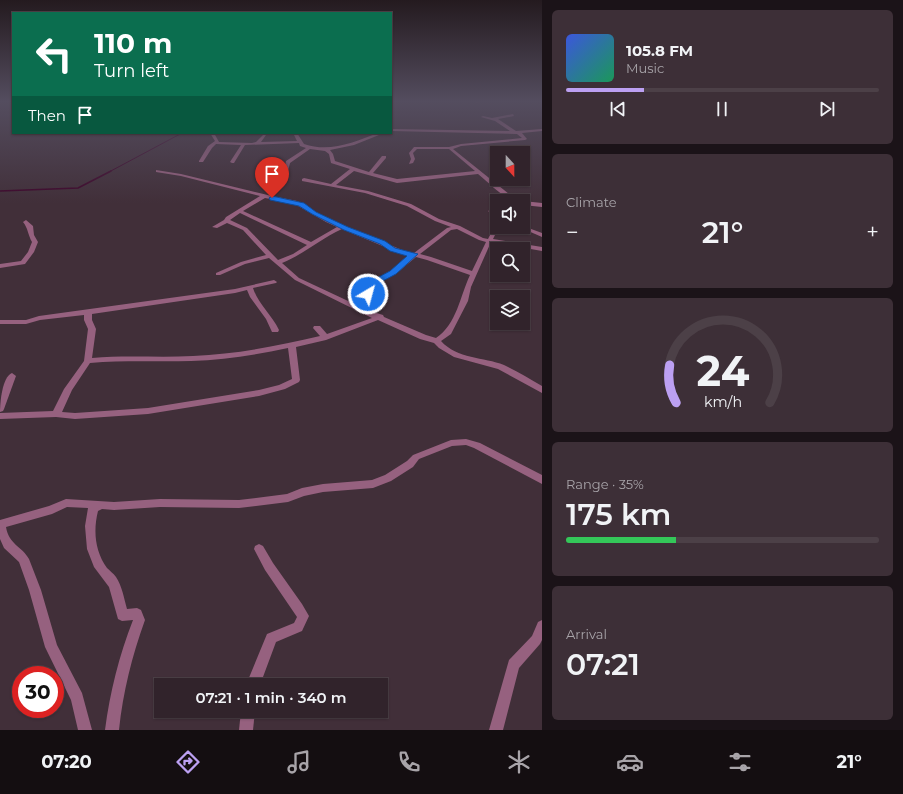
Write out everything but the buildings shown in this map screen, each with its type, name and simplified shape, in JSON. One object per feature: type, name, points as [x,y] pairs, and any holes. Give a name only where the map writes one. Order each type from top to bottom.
[{"type":"street","points":[[213,135],[217,141],[216,143]]},
{"type":"street","points":[[257,144],[264,135]]},
{"type":"street","points":[[296,135],[302,145],[309,148],[327,150],[375,135]]},
{"type":"street","points":[[411,163],[413,159],[411,153],[416,148],[451,148],[525,139],[520,135]]},
{"type":"street","points":[[202,161],[201,159],[210,147],[216,143],[257,144],[299,142]]},
{"type":"street","points":[[232,162],[244,144]]},
{"type":"street","points":[[286,170],[288,162],[309,148]]},
{"type":"street","points":[[451,148],[506,194]]},
{"type":"street","points":[[327,150],[331,154],[333,162],[354,170],[371,173],[397,181],[480,172]]},
{"type":"street","points":[[371,173],[384,157]]},
{"type":"street","points":[[331,186],[354,170]]},
{"type":"street","points":[[158,172],[181,175],[301,204],[314,213],[342,227],[393,249],[406,254],[415,254],[475,274]]},
{"type":"street","points":[[304,180],[366,192],[409,205],[437,220],[458,227],[481,239],[542,249]]},
{"type":"street","points":[[215,227],[227,221],[228,218],[264,196]]},
{"type":"street","points":[[530,204],[542,205]]},
{"type":"street","points":[[239,211],[312,245]]},
{"type":"street","points":[[227,221],[245,229],[270,256],[297,279],[423,337],[438,341],[440,346],[451,353],[501,367],[542,390]]},
{"type":"street","points":[[0,266],[23,263],[31,252],[36,242],[31,235],[30,226],[26,222]]},
{"type":"street","points":[[278,262],[295,255],[312,245],[323,236],[342,227]]},
{"type":"street","points":[[364,310],[372,284],[382,277],[393,273],[403,265],[406,260],[448,229],[458,227]]},
{"type":"street","points":[[530,230],[542,235]]},
{"type":"street","points":[[438,341],[447,334],[465,301],[468,287],[493,234]]},
{"type":"street","points":[[218,274],[243,263],[270,256]]},
{"type":"street","points":[[0,322],[26,322],[39,318],[145,305],[274,282]]},
{"type":"street","points":[[250,287],[251,293],[270,318],[275,330]]},
{"type":"street","points":[[56,414],[68,389],[88,361],[92,329],[88,320],[88,312]]},
{"type":"street","points":[[317,328],[323,335],[327,336],[380,317]]},
{"type":"street","points":[[88,361],[121,358],[206,358],[292,345],[323,338]]},
{"type":"street","points":[[0,416],[56,414],[75,416],[148,411],[260,393],[282,387],[296,380],[292,345]]},
{"type":"street","points":[[0,409],[12,376]]},
{"type":"street","points":[[85,730],[77,698],[51,647],[35,590],[23,559],[8,545],[1,529],[1,524],[52,510],[66,503],[81,505],[102,504],[114,506],[160,503],[239,504],[288,498],[302,492],[323,488],[373,484],[388,478],[410,464],[416,456],[451,443],[466,442],[477,445],[542,480]]},
{"type":"street","points":[[102,504],[93,509],[91,519],[89,540],[93,553],[103,570],[113,581],[122,616],[137,614],[139,620],[116,698],[112,730]]},
{"type":"street","points":[[256,678],[271,638],[298,626],[303,616],[290,594],[278,582],[259,549]]},
{"type":"street","points":[[496,730],[514,665],[536,640],[542,626]]},
{"type":"street","points":[[246,730],[247,718]]},
{"type":"waterway","points":[[109,172],[178,135]]},
{"type":"waterway","points":[[0,191],[78,188],[111,171]]},
{"type":"route","points":[[272,198],[296,202],[328,221],[373,239],[387,247],[406,254],[415,254],[406,260],[403,265],[393,273],[382,277],[372,284],[368,294]]}]
